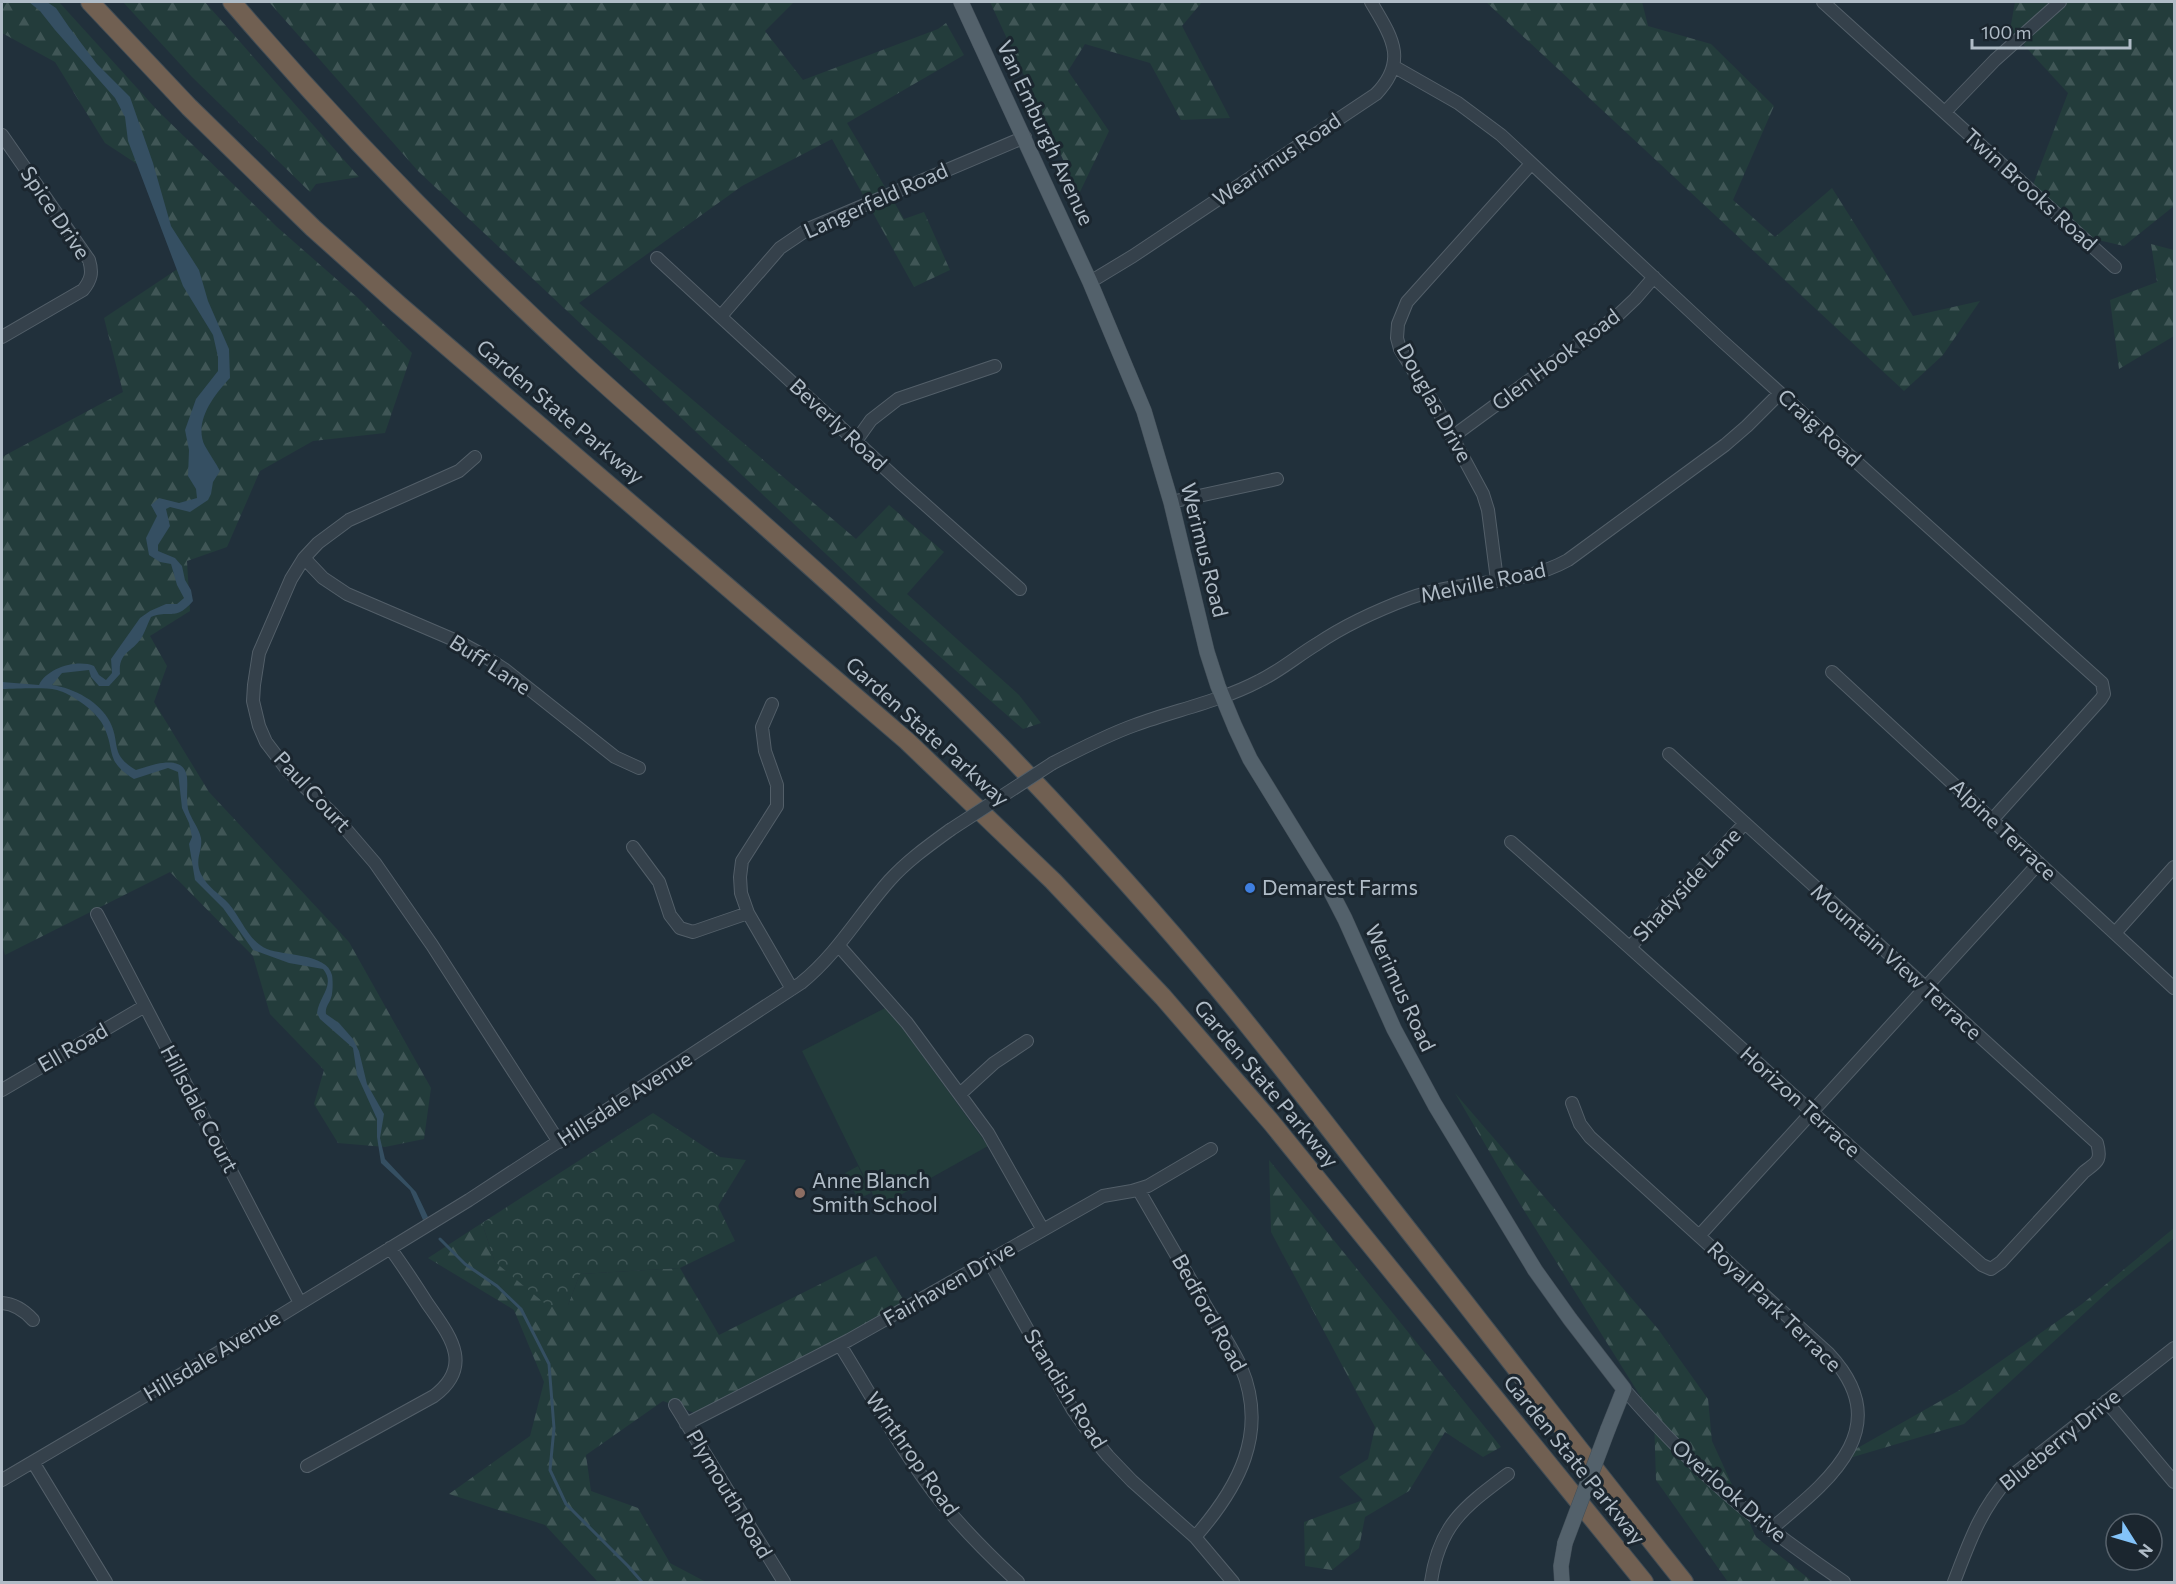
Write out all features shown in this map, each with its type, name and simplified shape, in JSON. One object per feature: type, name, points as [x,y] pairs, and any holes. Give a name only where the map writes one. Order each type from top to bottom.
[{"type":"highway","name":"Garden State Parkway","points":[[90,2],[189,107],[313,228],[399,305],[907,741],[1053,881],[1163,997],[1271,1122],[1644,1582]]},
{"type":"highway","name":"Garden State Parkway","points":[[232,2],[337,119],[504,290],[588,369],[914,663],[1004,751],[1101,854],[1173,935],[1264,1045],[1684,1582]]},
{"type":"main road","name":"Van Emburgh Avenue","points":[[961,2],[1090,282]]},
{"type":"main road","name":"Werimus Road","points":[[1090,282],[1144,411],[1171,502],[1207,652],[1222,696],[1250,759],[1328,886],[1394,1029],[1435,1105],[1535,1270],[1624,1389]]},
{"type":"main road","points":[[1562,1582],[1561,1566],[1565,1543],[1624,1389]]},
{"type":"street","points":[[1371,2],[1394,46],[1394,66]]},
{"type":"street","name":"Twin Brooks Road","points":[[1823,2],[2115,267]]},
{"type":"street","name":"Twin Brooks Road","points":[[1945,112],[1995,60],[2060,2]]},
{"type":"street","name":"Craig Road","points":[[1394,66],[1479,117],[1780,393],[2102,683],[2104,694],[2101,699],[1992,820]]},
{"type":"street","name":"Wearimus Road","points":[[1090,282],[1133,256],[1376,94],[1390,77],[1394,66]]},
{"type":"street","name":"Spice Drive","points":[[2,135],[89,260],[92,270],[91,278],[80,292],[2,337]]},
{"type":"street","name":"Langerfeld Road","points":[[721,316],[780,248],[808,229],[1025,137]]},
{"type":"street","name":"Douglas Drive","points":[[1497,580],[1488,510],[1483,494],[1435,405],[1400,350],[1398,324],[1407,302],[1531,164]]},
{"type":"street","name":"Beverly Road","points":[[657,258],[1020,589]]},
{"type":"street","name":"Glen Hook Road","points":[[1452,437],[1617,316],[1654,277]]},
{"type":"street","points":[[856,441],[871,420],[898,399],[995,366]]},
{"type":"street","name":"Melville Road","points":[[1222,696],[1259,681],[1336,632],[1388,607],[1437,589],[1538,574],[1568,560],[1725,445],[1748,426],[1780,393]]},
{"type":"street","name":"Paul Court","points":[[475,457],[459,471],[349,520],[332,531],[304,558],[291,579],[260,653],[253,701],[259,726],[266,742],[288,771],[332,813],[375,863],[432,945],[559,1142]]},
{"type":"street","points":[[1171,502],[1277,479]]},
{"type":"street","name":"Buff Lane","points":[[304,558],[323,578],[347,594],[482,654],[615,757],[639,768]]},
{"type":"street","name":"Alpine Terrace","points":[[1832,672],[2175,988]]},
{"type":"street","name":"Hillsdale Avenue","points":[[2,1480],[390,1248],[559,1142],[792,989],[821,967],[904,865],[950,830],[1053,763],[1134,725],[1222,696]]},
{"type":"street","points":[[772,704],[762,727],[765,751],[777,785],[777,806],[742,861],[741,893],[748,913],[792,989]]},
{"type":"street","name":"Mountain View Terrace","points":[[1670,754],[2097,1143],[2100,1155],[2098,1162],[2084,1172]]},
{"type":"street","name":"Shadyside Lane","points":[[1630,947],[1745,823]]},
{"type":"street","name":"Horizon Terrace","points":[[1511,842],[1982,1265],[1991,1269],[2001,1262],[2084,1172]]},
{"type":"street","points":[[633,847],[659,882],[670,915],[680,928],[693,932],[748,913]]},
{"type":"street","points":[[1699,1236],[2038,863]]},
{"type":"street","points":[[2115,933],[2175,867]]},
{"type":"street","name":"Hillsdale Court","points":[[97,914],[300,1303]]},
{"type":"street","points":[[839,946],[881,992],[960,1094],[1006,1161],[1043,1230]]},
{"type":"street","name":"Ell Road","points":[[2,1090],[145,1006]]},
{"type":"street","points":[[960,1094],[994,1063],[1027,1041]]},
{"type":"street","name":"Royal Park Terrace","points":[[1572,1103],[1580,1124],[1590,1137],[1829,1354],[1840,1366],[1854,1393],[1857,1423],[1855,1436],[1847,1454],[1830,1477],[1815,1492],[1770,1530]]},
{"type":"street","name":"Fairhaven Drive","points":[[687,1424],[840,1345],[1103,1196],[1138,1189],[1211,1149]]},
{"type":"street","name":"Bedford Road","points":[[1138,1189],[1240,1365],[1250,1398],[1251,1434],[1240,1473],[1217,1512],[1195,1537]]},
{"type":"street","points":[[306,1466],[435,1396],[450,1380],[456,1357],[451,1338],[390,1248]]},
{"type":"street","name":"Standish Road","points":[[989,1261],[1073,1410],[1090,1434],[1132,1481],[1195,1537],[1233,1582]]},
{"type":"street","points":[[2,1303],[24,1310],[33,1320]]},
{"type":"street","name":"Winthrop Road","points":[[840,1345],[908,1455],[942,1503],[1018,1582]]},
{"type":"street","name":"Blueberry Drive","points":[[1954,1582],[1977,1524],[1995,1494],[2009,1478],[2175,1348]]},
{"type":"street","name":"Overlook Drive","points":[[1624,1389],[1695,1465],[1770,1530],[1844,1582]]},
{"type":"street","points":[[2106,1401],[2175,1482]]},
{"type":"street","name":"Plymouth Road","points":[[675,1405],[784,1582]]},
{"type":"street","points":[[33,1462],[106,1582]]},
{"type":"street","points":[[1431,1582],[1439,1547],[1455,1518],[1475,1499],[1508,1474]]},
{"type":"green space","points":[[2,2],[59,2],[157,110],[277,227],[358,298],[412,353],[385,433],[313,441],[260,471],[227,547],[187,561],[190,611],[150,636],[167,666],[154,702],[209,792],[349,942],[431,1088],[424,1139],[385,1147],[338,1143],[314,1104],[324,1070],[270,1014],[253,956],[170,872],[5,955],[2,944],[2,457],[123,392],[104,318],[179,268],[140,166],[105,143],[55,62],[2,33]]},
{"type":"green space","points":[[123,2],[205,2],[359,177],[316,184],[310,192],[192,77]]},
{"type":"green space","points":[[269,2],[794,2],[765,31],[803,80],[938,29],[946,23],[964,55],[847,123],[904,219],[924,212],[950,270],[914,287],[832,139],[742,186],[579,303],[856,539],[889,505],[944,552],[907,594],[1019,695],[1041,723],[1023,729],[876,601],[418,171]]},
{"type":"green space","points":[[990,2],[1202,2],[1182,26],[1230,118],[1181,120],[1150,63],[1085,44],[1068,71],[1109,131],[1079,194]]},
{"type":"green space","points":[[1486,2],[1642,2],[1648,26],[1711,44],[1774,106],[1733,200],[1775,237],[1832,188],[1913,316],[1980,301],[1943,355],[1904,391]]},
{"type":"green space","points":[[2015,2],[2174,2],[2174,206],[2124,246],[2085,237],[2031,190],[2068,93],[2010,30]]},
{"type":"green space","points":[[2151,244],[2174,250],[2174,336],[2119,369],[2110,300],[2157,282]]},
{"type":"green space","points":[[887,1007],[988,1146],[879,1207],[802,1051]]},
{"type":"green space","points":[[1455,1093],[1658,1329],[1708,1399],[1712,1441],[1756,1537],[1813,1582],[1728,1582],[1656,1480],[1654,1418],[1520,1204]]},
{"type":"green space","points":[[653,1113],[720,1157],[746,1160],[718,1206],[735,1241],[680,1268],[580,1274],[568,1305],[549,1307],[495,1262],[482,1223]]},
{"type":"green space","points":[[1269,1160],[1501,1447],[1483,1457],[1445,1432],[1409,1491],[1365,1517],[1359,1548],[1332,1570],[1305,1566],[1304,1522],[1363,1500],[1339,1477],[1368,1459],[1375,1427],[1271,1232]]},
{"type":"green space","points":[[858,1166],[871,1193],[858,1199],[845,1173]]},
{"type":"green space","points":[[482,1223],[495,1262],[568,1305],[580,1274],[680,1268],[719,1335],[876,1256],[909,1308],[708,1418],[663,1401],[586,1455],[591,1491],[638,1508],[670,1563],[706,1582],[598,1582],[545,1525],[449,1494],[530,1436],[544,1382],[514,1310],[428,1258]]},
{"type":"green space","points":[[2174,1228],[2174,1238],[2112,1288],[1964,1424],[1843,1460],[1847,1454],[1958,1391],[2082,1304]]},
{"type":"water","points":[[29,2],[47,2],[56,8],[97,64],[130,97],[153,163],[171,226],[199,270],[208,301],[229,349],[230,378],[218,392],[203,418],[202,437],[220,471],[213,482],[211,494],[208,500],[190,512],[170,507],[166,509],[170,526],[158,545],[158,551],[175,558],[182,566],[193,601],[177,613],[151,617],[139,641],[121,660],[120,674],[109,686],[99,686],[91,677],[89,670],[62,673],[52,685],[69,689],[100,708],[110,722],[119,754],[136,770],[165,763],[180,765],[184,769],[187,777],[188,809],[201,838],[198,864],[204,879],[229,904],[250,935],[261,946],[314,959],[328,968],[332,975],[332,990],[326,1014],[339,1023],[353,1039],[359,1051],[367,1084],[384,1114],[380,1138],[385,1159],[416,1192],[428,1217],[423,1220],[410,1190],[381,1163],[377,1119],[357,1075],[353,1048],[320,1019],[317,1013],[328,980],[323,969],[289,963],[253,950],[223,908],[195,880],[189,844],[192,837],[182,808],[178,772],[168,768],[134,779],[114,761],[107,734],[100,720],[76,699],[51,689],[2,689],[2,682],[39,685],[55,670],[71,664],[94,666],[99,675],[106,680],[112,673],[111,659],[140,618],[166,604],[177,604],[184,598],[177,585],[171,564],[160,562],[149,555],[146,538],[157,516],[151,505],[159,498],[179,503],[197,498],[196,489],[188,476],[189,450],[185,430],[196,399],[218,371],[218,357],[213,335],[183,286],[128,141],[125,117],[115,98],[40,11]]},
{"type":"waterway","points":[[440,1239],[465,1264],[497,1286],[521,1309],[549,1364],[554,1428],[550,1470],[566,1504],[642,1582]]},
{"type":"place","name":"Demarest Farms","points":[[1250,888]]},
{"type":"place","name":"Anne Blanch Smith School","points":[[800,1193]]}]
